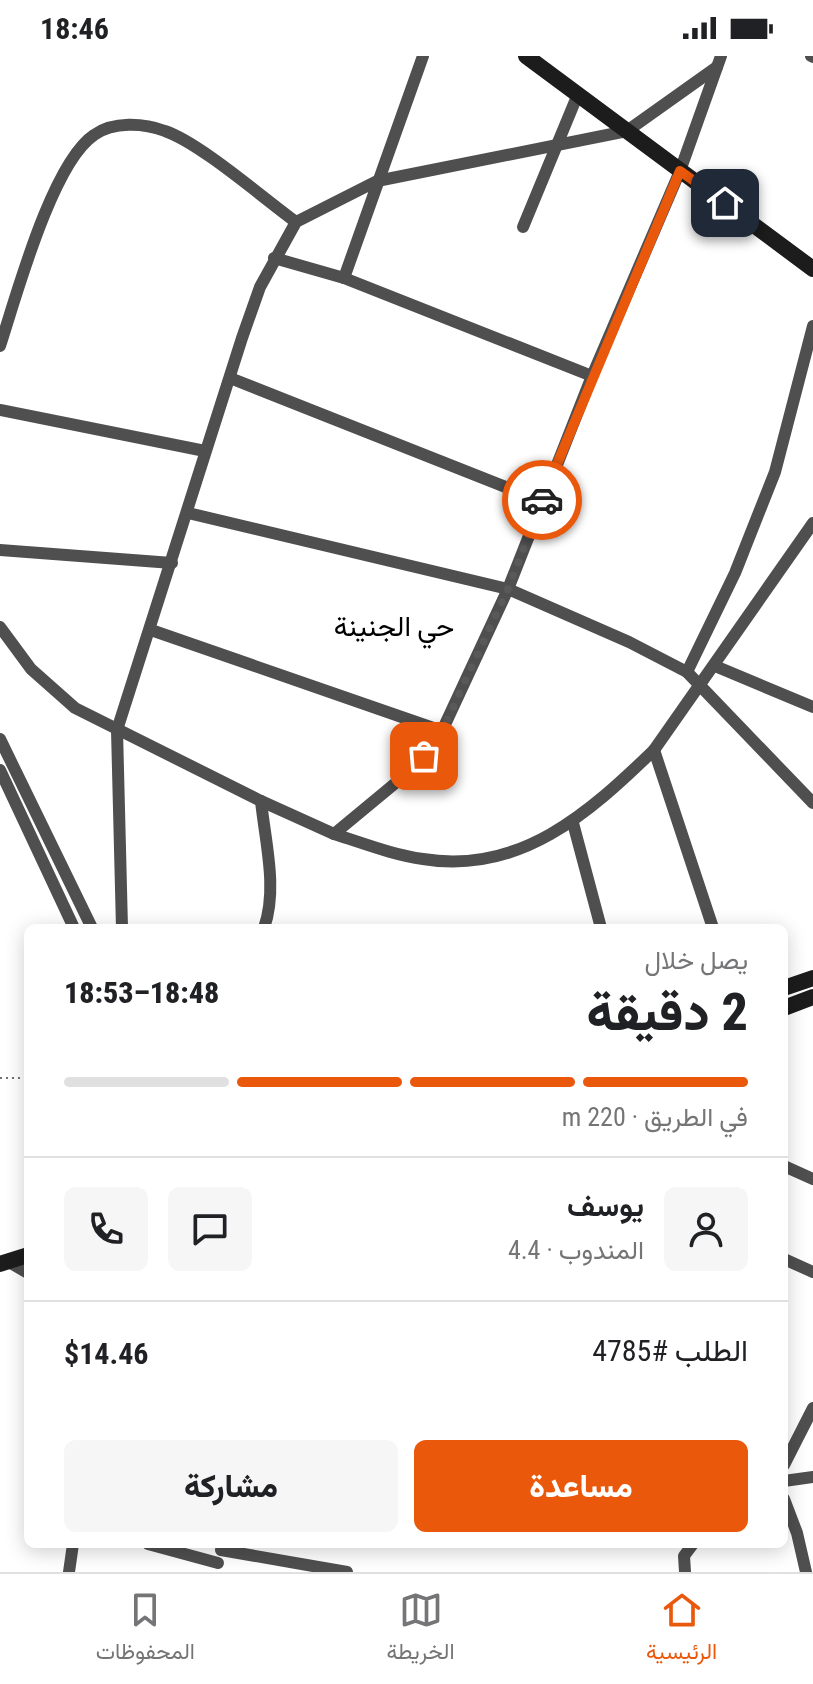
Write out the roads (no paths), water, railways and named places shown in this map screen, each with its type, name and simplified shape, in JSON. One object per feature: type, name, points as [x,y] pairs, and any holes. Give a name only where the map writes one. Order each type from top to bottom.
[{"type":"main road","points":[[526,56],[813,269]]},
{"type":"main road","points":[[788,987],[813,978]]},
{"type":"main road","points":[[788,1006],[813,997]]},
{"type":"main road","points":[[4,1263],[24,1256]]},
{"type":"street","points":[[344,278],[423,56]]},
{"type":"street","points":[[122,924],[117,730],[252,310],[274,258],[296,222],[377,181],[627,131],[719,61]]},
{"type":"street","points":[[334,834],[404,776],[442,731],[508,589],[592,376],[680,171],[719,61]]},
{"type":"street","points":[[523,227],[578,94]]},
{"type":"street","points":[[0,346],[32,247],[60,183],[80,149],[94,134],[111,127],[133,125],[168,131],[296,222]]},
{"type":"street","points":[[274,258],[344,278],[592,376]]},
{"type":"street","points":[[687,672],[735,573],[775,472],[813,326]]},
{"type":"street","points":[[230,378],[541,501]]},
{"type":"street","points":[[0,410],[205,451]]},
{"type":"street","points":[[188,513],[508,589],[687,672],[813,803]]},
{"type":"street","points":[[0,627],[31,669],[75,708],[261,801],[334,834],[422,859],[480,862],[529,847],[573,823],[654,750],[702,686],[812,525]]},
{"type":"street","points":[[0,550],[172,563]]},
{"type":"street","points":[[151,630],[442,731]]},
{"type":"street","points":[[715,666],[813,707]]},
{"type":"street","points":[[0,739],[90,924]]},
{"type":"street","points":[[654,750],[712,924]]},
{"type":"street","points":[[0,770],[72,924]]},
{"type":"street","points":[[261,801],[270,886],[270,905],[265,924]]},
{"type":"street","points":[[573,823],[600,924]]},
{"type":"street","points":[[788,1168],[813,1179]]},
{"type":"street","points":[[788,1261],[813,1272]]},
{"type":"street","points":[[4,1263],[24,1271]]},
{"type":"street","points":[[788,1457],[813,1408]]},
{"type":"street","points":[[788,1480],[813,1477]]},
{"type":"street","points":[[788,1512],[806,1572]]},
{"type":"street","points":[[69,1572],[72,1548]]},
{"type":"street","points":[[170,1548],[347,1572]]},
{"type":"street","points":[[685,1572],[684,1556],[690,1548]]},
{"type":"district","name":"حي الجنينة","points":[[394,626]]}]
